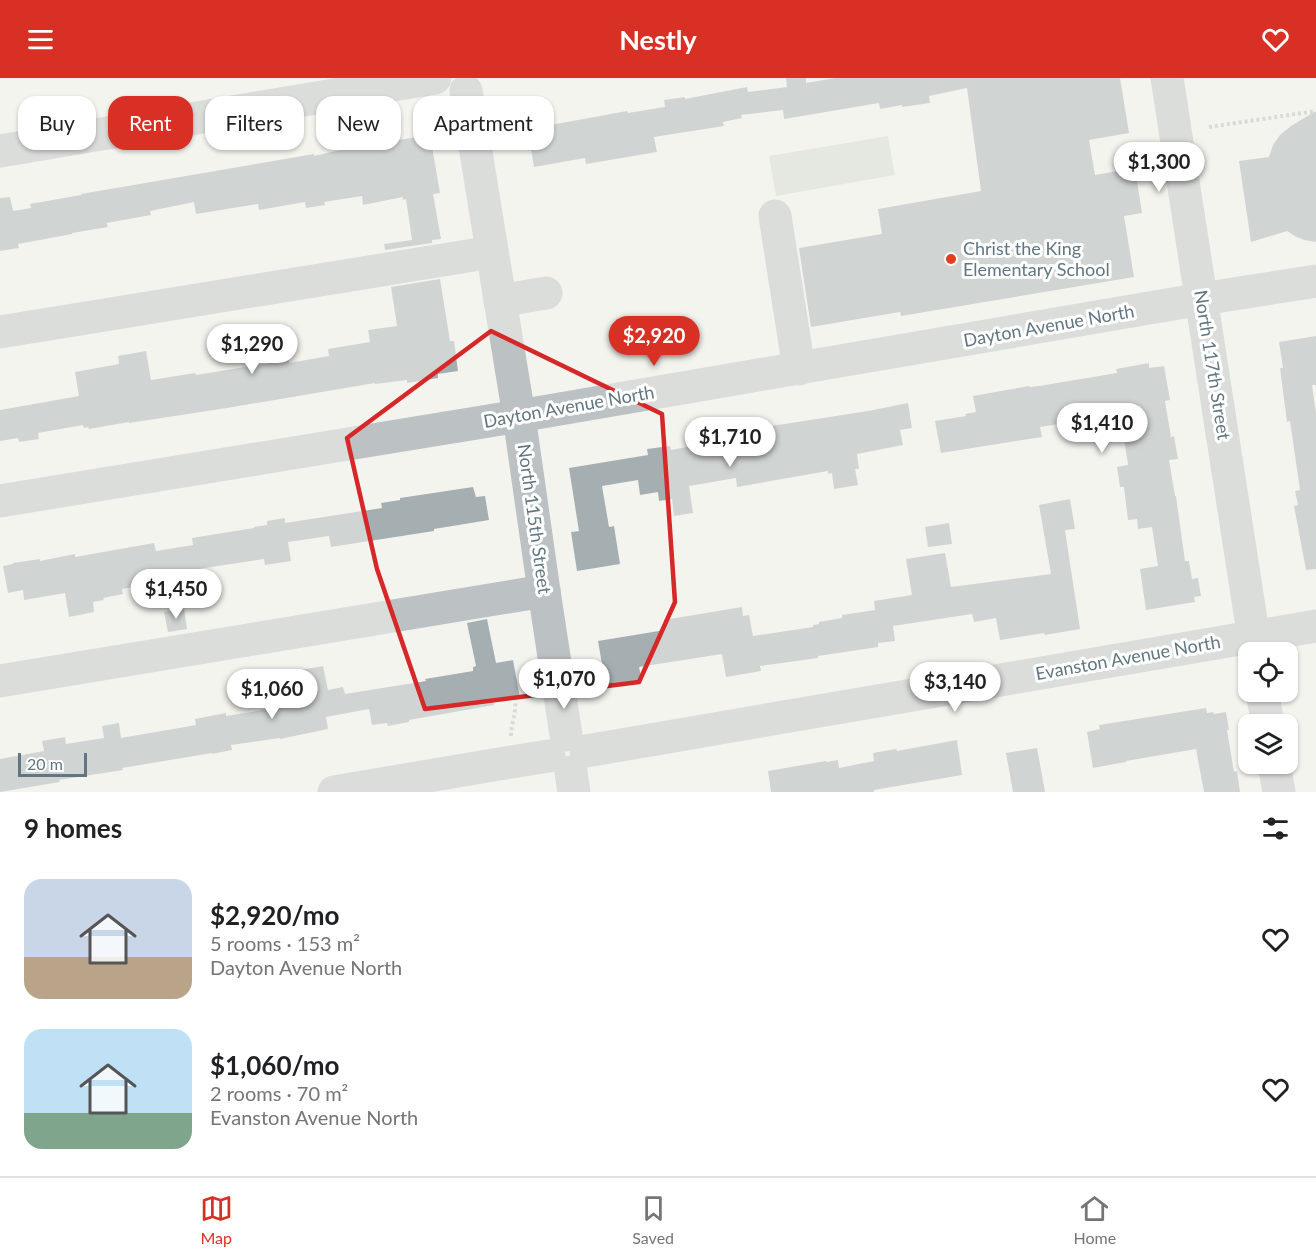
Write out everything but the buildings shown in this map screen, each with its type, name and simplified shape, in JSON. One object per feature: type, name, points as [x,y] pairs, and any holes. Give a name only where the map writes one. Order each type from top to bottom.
[{"type":"street","points":[[0,151],[435,78]]},
{"type":"street","name":"North 117th Street","points":[[1167,78],[1255,642]]},
{"type":"street","name":"North 115th Street","points":[[464,82],[519,416],[569,761]]},
{"type":"street","points":[[775,216],[799,369]]},
{"type":"street","points":[[0,332],[492,252]]},
{"type":"street","name":"Dayton Avenue North","points":[[0,501],[1316,281]]},
{"type":"street","points":[[500,301],[546,293]]},
{"type":"street","points":[[0,681],[544,591]]},
{"type":"street","name":"Evanston Avenue North","points":[[1262,642],[1316,626]]},
{"type":"street","name":"Evanston Avenue North","points":[[334,792],[514,761],[569,761],[1238,647]]},
{"type":"street","points":[[1276,774],[1279,792]]},
{"type":"path","points":[[1209,127],[1316,111]]},
{"type":"path","points":[[514,761],[511,722],[516,707],[515,698]]},
{"type":"highlighted area","points":[[491,331],[662,414],[675,602],[639,682],[425,709],[377,569],[347,438]]},
{"type":"shaded area","points":[[888,136],[895,175],[776,196],[769,156]]},
{"type":"place","name":"Christ the King Elementary School","points":[[951,259]]}]
